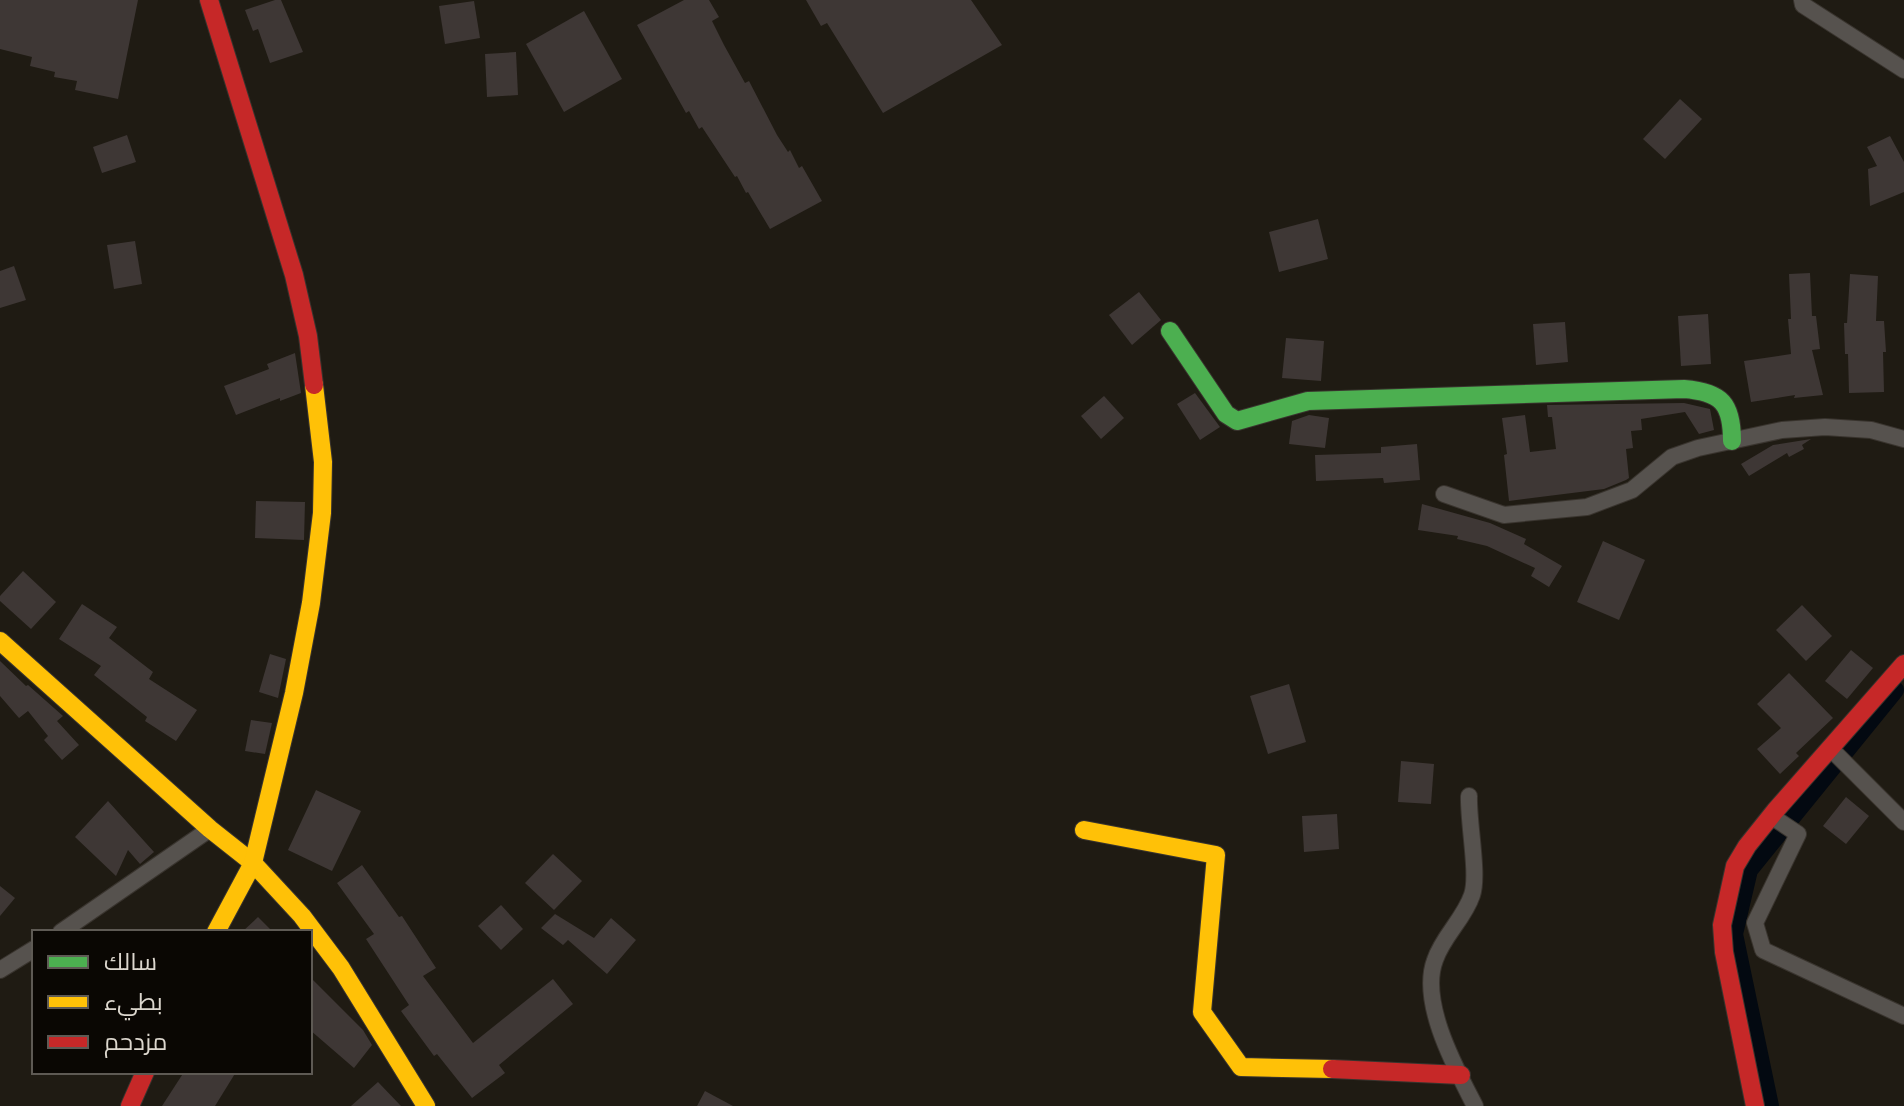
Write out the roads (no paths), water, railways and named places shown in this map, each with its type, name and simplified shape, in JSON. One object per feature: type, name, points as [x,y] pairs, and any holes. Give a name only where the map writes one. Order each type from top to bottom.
[{"type":"street","points":[[209,0],[294,275],[308,336],[323,462],[322,513],[311,603],[294,693],[253,863],[217,930]]},
{"type":"street","points":[[1802,0],[1803,5],[1904,70]]},
{"type":"street","points":[[1170,331],[1226,414],[1235,421],[1247,422],[1271,411],[1308,401],[1582,390],[1689,390],[1711,393],[1724,401],[1732,418],[1732,441]]},
{"type":"street","points":[[1444,494],[1504,515],[1587,507],[1632,490],[1656,467],[1672,457],[1698,448],[1782,430],[1836,427],[1871,430],[1904,439]]},
{"type":"street","points":[[0,641],[210,829],[253,863],[302,916],[341,968],[426,1106]]},
{"type":"street","points":[[1755,1106],[1724,952],[1722,925],[1735,866],[1771,816],[1904,664]]},
{"type":"street","points":[[1831,749],[1904,822]]},
{"type":"street","points":[[1469,796],[1468,821],[1475,879],[1472,895],[1434,961],[1430,987],[1437,1021],[1475,1106]]},
{"type":"street","points":[[1771,816],[1798,834],[1755,923],[1763,950],[1904,1016]]},
{"type":"street","points":[[64,930],[210,829]]},
{"type":"street","points":[[1084,830],[1216,855],[1202,1012],[1241,1067],[1287,1065],[1420,1076],[1461,1075]]},
{"type":"street","points":[[0,970],[32,950]]},
{"type":"street","points":[[130,1106],[144,1074]]},
{"type":"waterway","points":[[1770,1106],[1734,934],[1749,870],[1895,690]]}]
